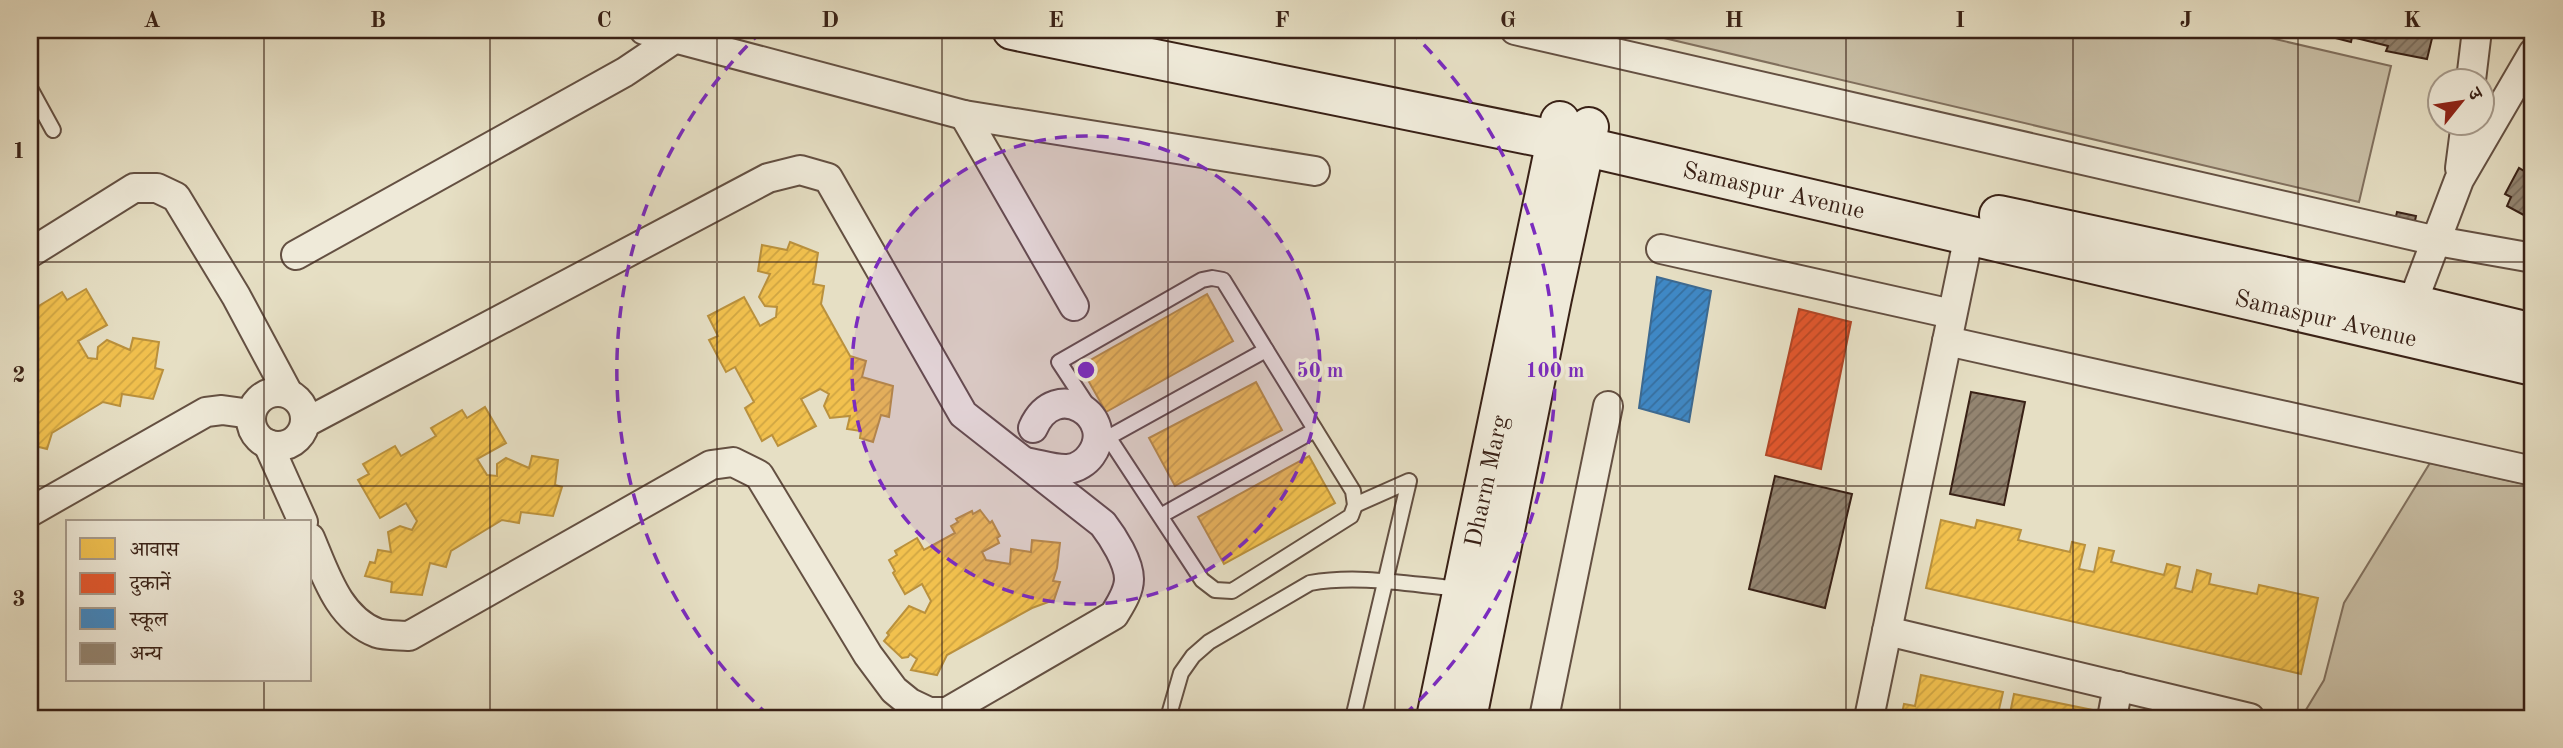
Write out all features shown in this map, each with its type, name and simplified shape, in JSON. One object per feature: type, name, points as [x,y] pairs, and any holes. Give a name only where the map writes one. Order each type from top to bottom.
[{"type":"main road","name":"Samaspur Avenue","points":[[1012,30],[1573,134],[2412,304],[2533,333]]},
{"type":"main road","name":"Samaspur Avenue","points":[[1145,30],[1573,134],[1969,235],[2533,366]]},
{"type":"main road","name":"Dharm Marg","points":[[1436,718],[1463,590],[1573,134]]},
{"type":"main road","name":"Dharm Marg","points":[[1467,718],[1549,311],[1573,134]]},
{"type":"street","points":[[644,30],[678,33],[964,115],[1315,171]]},
{"type":"street","points":[[1514,30],[2437,241],[2533,258]]},
{"type":"street","points":[[2473,66],[2477,30]]},
{"type":"street","points":[[296,255],[625,72],[678,33]]},
{"type":"street","points":[[2412,304],[2459,180],[2533,53]]},
{"type":"street","points":[[964,115],[1074,306]]},
{"type":"street","points":[[2459,180],[2464,136]]},
{"type":"street","points":[[304,423],[768,178],[800,170],[828,178],[963,414],[1102,524],[1113,536],[1129,579],[1123,601],[1114,615],[947,712],[929,712],[909,704],[894,690],[869,655],[760,475],[733,462],[711,465],[409,636],[379,634],[356,623],[335,595],[312,543]]},
{"type":"street","points":[[30,253],[134,188],[156,188],[176,197],[236,296],[288,393],[302,406],[302,431],[284,446],[268,444],[256,436],[251,414],[253,406],[265,395],[280,391],[288,393]]},
{"type":"street","points":[[1869,718],[1969,235]]},
{"type":"street","points":[[1661,249],[1950,328],[2533,471]]},
{"type":"street","points":[[1021,461],[1070,469],[1080,465],[1095,449],[1096,426],[1084,409],[1074,404],[1053,405],[1044,410],[1033,428]]},
{"type":"street","points":[[1544,718],[1608,406]]},
{"type":"street","points":[[30,512],[206,412],[222,410],[251,414]]},
{"type":"street","points":[[268,444],[302,520]]},
{"type":"street","points":[[1887,631],[2250,718]]},
{"type":"street","points":[[2112,718],[2118,686]]},
{"type":"lane","points":[[30,88],[53,130]]},
{"type":"lane","points":[[1202,280],[1223,280],[1315,430],[1353,491],[1355,505],[1351,516],[1232,591],[1215,590],[1202,580],[1162,515],[1059,362],[1202,280]]},
{"type":"lane","points":[[1110,437],[1265,350]]},
{"type":"lane","points":[[1162,515],[1315,430]]},
{"type":"lane","points":[[1353,718],[1409,481],[1355,505]]},
{"type":"lane","points":[[1168,718],[1181,673],[1192,656],[1209,642],[1310,583],[1328,580],[1385,582],[1463,590]]},
{"type":"shaded area","points":[[1630,30],[2236,30],[2391,66],[2359,202]]},
{"type":"shaded area","points":[[2430,463],[2533,486],[2533,718],[2301,718],[2324,680],[2344,603]]},
{"type":"building: आवास","points":[[790,242],[818,253],[813,284],[824,286],[821,304],[850,356],[866,361],[862,377],[893,386],[889,417],[881,415],[873,442],[860,438],[861,431],[847,429],[850,416],[830,418],[824,406],[829,394],[820,389],[801,399],[816,426],[778,446],[772,435],[762,441],[745,408],[754,402],[735,367],[726,372],[709,340],[718,336],[708,316],[744,297],[760,326],[776,317],[777,307],[765,306],[759,297],[770,274],[758,271],[762,245],[787,250]]},
{"type":"building: आवास","points":[[86,289],[107,325],[78,341],[88,358],[97,359],[98,347],[107,340],[130,350],[133,338],[159,342],[155,368],[163,370],[153,399],[122,394],[120,406],[103,402],[52,433],[47,449],[31,445],[30,451],[30,322],[37,318],[32,310],[62,292],[67,300]]},
{"type":"building: आवास","points":[[1207,294],[1233,341],[1106,412],[1080,366]]},
{"type":"building: आवास","points":[[1256,382],[1282,430],[1175,486],[1149,438]]},
{"type":"building: आवास","points":[[485,407],[506,443],[477,459],[487,475],[497,476],[497,464],[506,458],[529,468],[532,456],[558,460],[555,485],[562,487],[553,516],[521,512],[519,523],[502,520],[451,551],[446,567],[430,563],[422,595],[391,592],[392,582],[365,576],[370,562],[375,563],[378,550],[391,552],[388,532],[400,526],[412,530],[417,521],[406,503],[380,518],[358,480],[369,474],[363,464],[395,446],[401,456],[436,436],[431,428],[462,410],[467,418]]},
{"type":"building: आवास","points":[[1309,456],[1335,503],[1224,564],[1198,517]]},
{"type":"building: आवास","points":[[980,510],[990,523],[992,521],[1000,536],[997,538],[999,543],[982,552],[986,560],[1010,564],[1011,549],[1031,552],[1032,540],[1060,543],[1053,581],[1060,582],[1054,600],[1032,608],[947,655],[937,675],[911,670],[917,659],[910,654],[902,658],[884,641],[889,635],[887,633],[909,606],[925,613],[931,601],[922,584],[905,594],[889,560],[897,555],[895,551],[917,538],[924,550],[955,533],[951,526],[958,522],[956,519]]},
{"type":"building: आवास","points":[[1941,520],[1975,528],[1977,520],[2021,530],[2018,540],[2070,552],[2072,542],[2085,545],[2079,569],[2094,572],[2099,548],[2114,551],[2111,562],[2164,575],[2167,564],[2180,567],[2175,588],[2192,592],[2197,570],[2211,574],[2209,584],[2257,594],[2259,585],[2318,598],[2301,674],[1926,588]]},
{"type":"building: आवास","points":[[1921,675],[2003,692],[1997,718],[1901,718],[1904,704],[1915,706]]},
{"type":"building: आवास","points":[[2014,694],[2098,711],[2097,718],[2009,718]]},
{"type":"building: दुकानें","points":[[1799,309],[1851,322],[1821,469],[1766,455]]},
{"type":"building: स्कूल","points":[[1657,277],[1711,291],[1689,422],[1639,408]]},
{"type":"building: अन्य","points":[[2317,30],[2434,30],[2427,59],[2386,51],[2388,46],[2352,37],[2351,42],[2316,33]]},
{"type":"building: अन्य","points":[[2533,165],[2533,220],[2507,206],[2511,197],[2505,194],[2519,168],[2529,174]]},
{"type":"building: अन्य","points":[[2397,212],[2416,216],[2413,230],[2394,225]]},
{"type":"building: अन्य","points":[[1971,392],[2025,402],[2004,505],[1950,494]]},
{"type":"building: अन्य","points":[[1775,476],[1852,494],[1825,608],[1749,589]]}]
